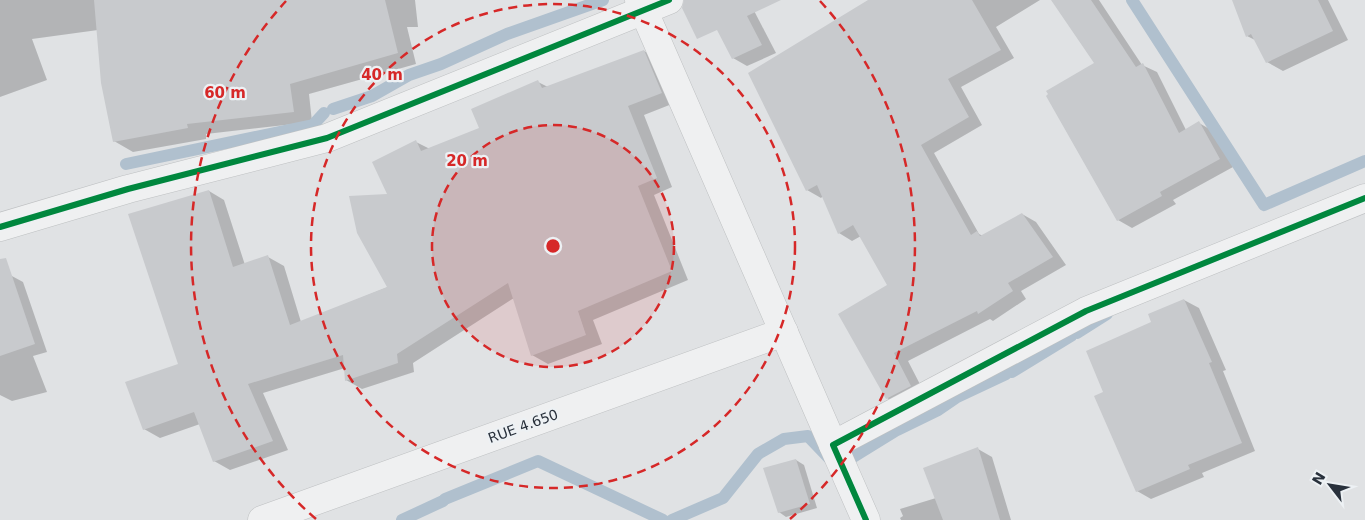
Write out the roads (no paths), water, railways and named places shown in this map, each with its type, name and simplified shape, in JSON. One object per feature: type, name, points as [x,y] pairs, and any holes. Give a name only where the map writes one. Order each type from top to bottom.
[{"type":"street","points":[[0,227],[128,189],[327,138],[641,5],[669,0]]},
{"type":"street","points":[[641,5],[866,520]]},
{"type":"street","points":[[833,445],[1086,311],[1365,198]]},
{"type":"street","name":"RUE 4.650","points":[[262,520],[784,332]]},
{"type":"waterway","points":[[333,109],[372,96],[409,75],[441,64],[507,34],[603,0]]},
{"type":"waterway","points":[[1132,0],[1264,205],[1365,161]]},
{"type":"waterway","points":[[126,164],[313,125],[324,113]]},
{"type":"waterway","points":[[1077,333],[1107,314]]},
{"type":"waterway","points":[[1012,372],[1071,336]]},
{"type":"waterway","points":[[850,459],[897,430],[938,410],[957,397],[1006,374]]},
{"type":"waterway","points":[[672,520],[723,498],[758,454],[784,439],[808,436],[830,459]]},
{"type":"waterway","points":[[445,499],[538,461],[663,520]]},
{"type":"waterway","points":[[402,520],[443,501]]}]
